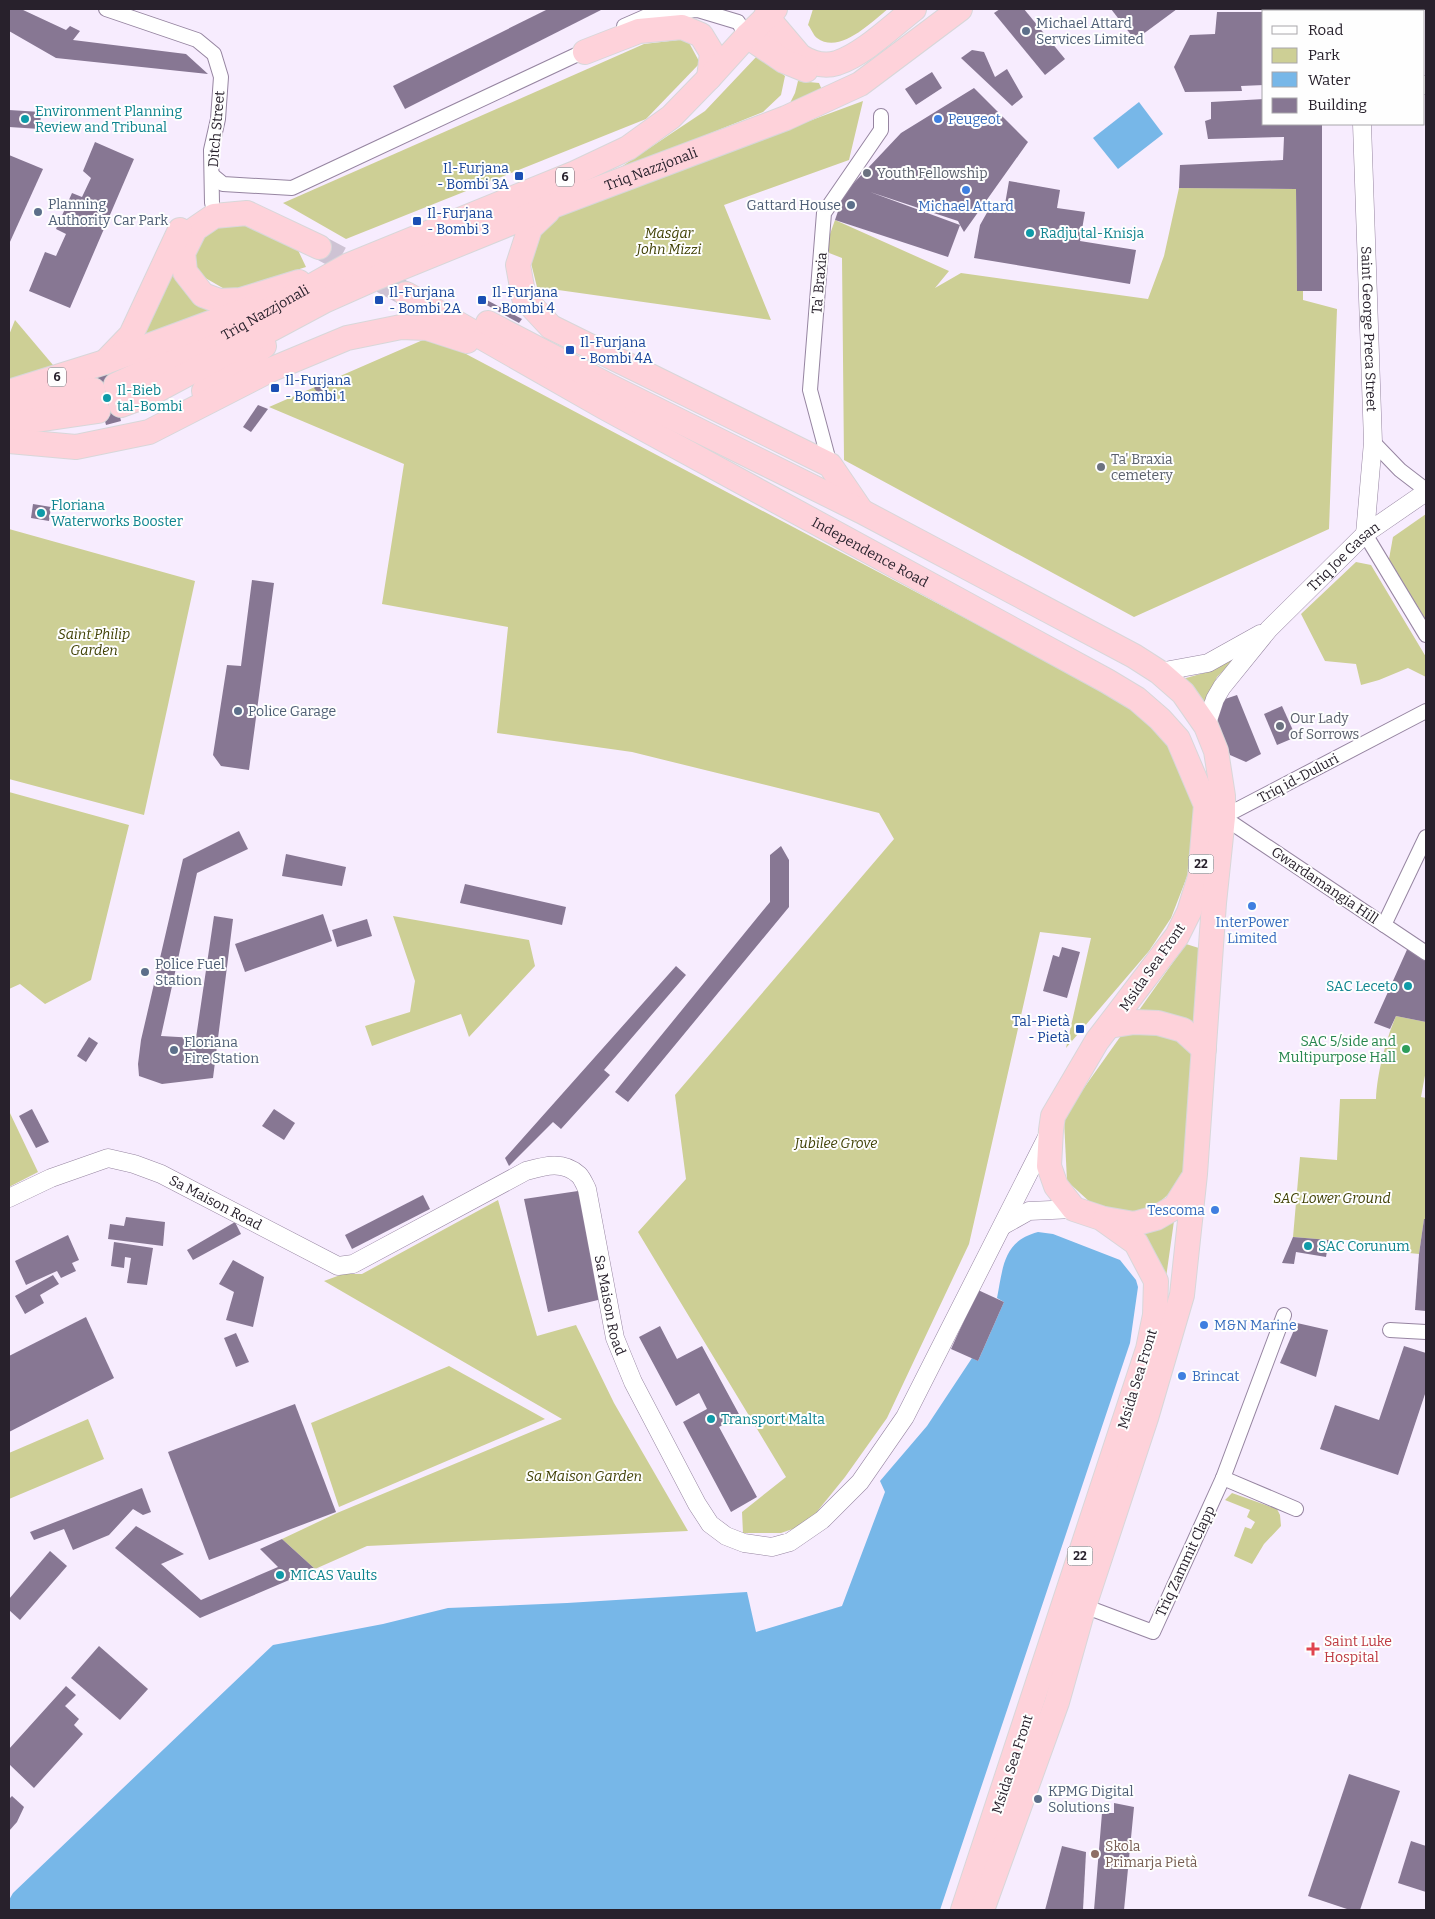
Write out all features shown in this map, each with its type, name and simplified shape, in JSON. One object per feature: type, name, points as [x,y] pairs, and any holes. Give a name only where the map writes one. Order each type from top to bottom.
[{"type":"highway","points":[[746,36],[784,61],[805,70],[822,70],[835,66],[865,47],[914,9]]},
{"type":"highway","name":"Triq Nazzjonali","points":[[105,362],[322,292],[371,280],[555,205],[786,118],[860,84],[960,9]]},
{"type":"highway","points":[[772,11],[783,26],[787,39],[794,50],[807,60],[824,64],[836,63],[848,58]]},
{"type":"highway","name":"6","points":[[746,36],[772,11]]},
{"type":"highway","points":[[585,52],[639,31],[682,27],[701,35],[712,53],[710,78]]},
{"type":"highway","name":"Triq Nazzjonali","points":[[350,265],[568,176],[628,148],[671,117],[710,78],[746,36]]},
{"type":"highway","points":[[105,362],[131,335],[177,234],[197,210],[212,203],[227,199],[260,203],[326,244],[247,213],[214,216],[195,230],[183,253],[185,272],[202,295],[219,301],[241,300],[350,265]]},
{"type":"highway","points":[[555,205],[530,228],[518,265],[524,298],[551,327],[830,465],[861,511]]},
{"type":"highway","name":"6","points":[[322,292],[350,265]]},
{"type":"highway","points":[[604,407],[413,291],[861,511],[1134,656],[1159,672]]},
{"type":"highway","name":"Triq Nazzjonali","points":[[107,398],[148,394],[322,292]]},
{"type":"highway","name":"Triq Nazzjonali","points":[[149,432],[322,292]]},
{"type":"highway","points":[[9,441],[76,447],[149,432],[270,370],[322,347],[347,338],[401,327],[427,328],[458,337],[604,407]]},
{"type":"highway","name":"6","points":[[9,392],[105,362]]},
{"type":"highway","name":"6","points":[[9,406],[33,402],[107,398]]},
{"type":"highway","name":"6","points":[[9,424],[107,398]]},
{"type":"highway","name":"Independence Road","points":[[604,407],[1137,699]]},
{"type":"highway","name":"Msida Sea Front","points":[[982,1910],[1057,1702],[1084,1606],[1146,1418],[1182,1295],[1196,1174],[1223,796],[1216,750],[1206,726],[1183,693],[1159,672]]},
{"type":"highway","name":"Msida Sea Front","points":[[964,1910],[1145,1359],[1156,1315],[1156,1281],[1136,1243],[1101,1218],[1074,1209],[1056,1186],[1049,1166],[1050,1130],[1053,1116],[1097,1041],[1176,936],[1189,912],[1200,877],[1206,804],[1178,739],[1160,719],[1137,699]]},
{"type":"highway","points":[[1110,1026],[1134,1022],[1158,1023],[1183,1030],[1204,1049]]},
{"type":"highway","points":[[1101,1218],[1134,1224],[1156,1218],[1175,1207],[1196,1174]]},
{"type":"street","name":"Ditch Street","points":[[106,9],[196,40],[214,54],[221,77],[218,119],[211,150],[212,203]]},
{"type":"street","points":[[212,175],[223,184],[292,188],[585,52],[621,28],[656,12],[698,10],[738,22],[746,36]]},
{"type":"street","name":"Ta' Braxia","points":[[830,465],[810,390],[824,213],[882,130],[881,116]]},
{"type":"street","name":"Saint George Preca Street","points":[[1365,128],[1373,442],[1365,534]]},
{"type":"street","points":[[1373,442],[1400,470],[1426,491]]},
{"type":"street","name":"Triq Joe Gasan","points":[[1206,726],[1214,699],[1269,629],[1365,534],[1426,491]]},
{"type":"street","points":[[1365,534],[1426,635]]},
{"type":"street","name":"Triq Joe Gasan","points":[[1159,672],[1208,663],[1269,629]]},
{"type":"street","name":"Triq id-Duluri","points":[[1223,817],[1426,711]]},
{"type":"street","name":"Gwardamangia Hill","points":[[1223,817],[1426,953]]},
{"type":"street","points":[[1384,925],[1426,838]]},
{"type":"street","name":"Sa Maison Road","points":[[9,1198],[51,1178],[108,1158],[134,1164],[162,1174],[338,1266],[353,1264],[526,1171],[544,1166],[560,1165],[579,1175],[587,1189],[615,1338],[633,1382],[697,1504],[710,1524],[726,1536],[744,1543],[772,1547],[790,1542],[822,1520],[860,1482],[905,1417],[974,1278],[1004,1225],[1050,1130]]},
{"type":"street","points":[[1004,1225],[1029,1211],[1074,1209]]},
{"type":"street","name":"Triq Zammit Clapp","points":[[1084,1606],[1153,1632],[1223,1478],[1284,1315]]},
{"type":"street","points":[[1390,1330],[1426,1332]]},
{"type":"street","points":[[1223,1478],[1296,1508]]},
{"type":"green space","points":[[813,9],[888,9],[855,35],[845,40],[826,42],[817,38],[808,25]]},
{"type":"green space","points":[[687,39],[700,63],[646,119],[346,239],[283,203],[644,44]]},
{"type":"green space","points":[[758,55],[785,76],[781,95],[763,112],[612,173],[705,111]]},
{"type":"green space","points":[[798,81],[819,83],[822,90],[789,105],[795,93]]},
{"type":"green space","name":"Masġar John Mizzi","points":[[863,101],[849,160],[724,205],[771,320],[537,287],[529,255],[546,219]]},
{"type":"green space","points":[[1179,188],[1296,189],[1297,291],[1303,291],[1303,300],[1337,309],[1329,529],[1134,617],[844,460],[842,258],[824,251],[835,220],[949,271],[935,288],[961,273],[1148,299],[1164,256]]},
{"type":"green space","points":[[223,221],[256,227],[297,248],[306,267],[228,291],[195,272],[195,246]]},
{"type":"green space","points":[[179,261],[225,309],[145,337],[147,328]]},
{"type":"green space","points":[[15,320],[53,365],[9,387],[9,335]]},
{"type":"green space","name":"Jubilee Grove","points":[[432,336],[1101,690],[1138,713],[1171,748],[1201,813],[1188,874],[1171,918],[1149,951],[1066,1048],[1091,938],[1040,932],[969,1244],[887,1418],[845,1477],[807,1524],[781,1533],[743,1533],[742,1512],[786,1477],[638,1232],[686,1179],[675,1095],[894,839],[879,813],[632,752],[497,733],[508,627],[382,604],[404,464],[269,407]]},
{"type":"green space","points":[[1426,514],[1426,620],[1389,559],[1393,537]]},
{"type":"green space","name":"Saint Philip Garden","points":[[9,529],[195,581],[144,815],[9,779]]},
{"type":"green space","points":[[1356,562],[1371,565],[1426,657],[1426,677],[1408,668],[1361,685],[1356,664],[1325,661],[1301,614]]},
{"type":"green space","points":[[1249,646],[1217,677],[1204,706],[1179,680],[1211,671]]},
{"type":"green space","points":[[9,792],[129,825],[91,980],[45,1004],[20,984],[9,989]]},
{"type":"green space","points":[[393,916],[529,940],[535,966],[469,1037],[461,1014],[372,1046],[365,1026],[410,1012],[415,981]]},
{"type":"green space","points":[[1186,944],[1202,949],[1182,1182],[1152,1209],[1135,1215],[1116,1212],[1091,1203],[1067,1181],[1064,1120],[1074,1102]]},
{"type":"green space","name":"SAC Lower Ground","points":[[1396,1016],[1426,1022],[1426,1070],[1421,1097],[1426,1098],[1426,1219],[1424,1219],[1419,1254],[1370,1249],[1358,1240],[1293,1237],[1300,1157],[1337,1160],[1340,1099],[1376,1099],[1383,1057]]},
{"type":"green space","points":[[9,1111],[38,1172],[9,1187]]},
{"type":"green space","name":"Sa Maison Garden","points":[[498,1200],[537,1336],[576,1325],[614,1403],[688,1531],[367,1546],[315,1569],[282,1539],[337,1513],[562,1419],[324,1281],[343,1274],[362,1274]]},
{"type":"green space","points":[[1174,1221],[1163,1299],[1157,1264],[1143,1232]]},
{"type":"green space","points":[[449,1366],[545,1419],[339,1507],[311,1423]]},
{"type":"green space","points":[[88,1419],[104,1459],[9,1499],[9,1453]]},
{"type":"green space","points":[[1232,1493],[1277,1509],[1280,1515],[1281,1526],[1264,1544],[1252,1564],[1234,1556],[1245,1527],[1251,1529],[1255,1522],[1247,1517],[1250,1510],[1225,1500]]},
{"type":"water","points":[[1139,102],[1163,134],[1118,169],[1093,138]]},
{"type":"water","points":[[1038,1232],[1053,1234],[1120,1260],[1136,1280],[1138,1287],[1130,1343],[940,1910],[9,1910],[9,1900],[13,1893],[273,1645],[383,1624],[448,1608],[747,1592],[756,1632],[842,1606],[885,1492],[880,1481],[927,1426],[972,1358],[978,1361],[1004,1302],[997,1298],[1003,1266],[1007,1257],[1011,1249],[1018,1242],[1026,1236]]},
{"type":"building","points":[[9,9],[21,9],[66,30],[70,26],[80,31],[73,40],[186,54],[208,74],[56,58],[9,31]]},
{"type":"building","points":[[548,9],[603,9],[405,109],[393,86]]},
{"type":"building","points":[[1000,9],[1024,9],[1065,59],[1045,75],[994,13]]},
{"type":"building","points":[[1111,9],[1177,9],[1135,40]]},
{"type":"building","points":[[1217,12],[1262,12],[1262,85],[1241,86],[1242,91],[1185,92],[1174,67],[1190,35],[1215,34]]},
{"type":"building","points":[[972,50],[984,52],[995,77],[1007,69],[1023,97],[1012,106],[961,58]]},
{"type":"building","points":[[932,72],[942,88],[916,105],[905,89]]},
{"type":"building","points":[[974,88],[1028,142],[964,232],[960,225],[948,257],[835,220],[847,185],[851,186],[901,133]],"holes":[[[870,192],[958,221],[960,225]]]},
{"type":"building","points":[[1262,99],[1262,125],[1322,125],[1322,291],[1297,291],[1296,189],[1179,188],[1180,165],[1283,160],[1284,137],[1208,139],[1205,121],[1211,119],[1211,102]]},
{"type":"building","name":"Environment Planning Review and Tribunal","points":[[9,110],[41,112],[40,129],[9,127]]},
{"type":"building","points":[[95,142],[134,159],[70,308],[29,291],[45,252],[56,256],[66,234],[56,229],[72,193],[82,197],[91,178],[83,171]]},
{"type":"building","points":[[9,155],[43,169],[9,244]]},
{"type":"building","name":"Radju tal-Knisja","points":[[1009,181],[1060,190],[1057,208],[1085,212],[1080,241],[1136,250],[1130,284],[974,258],[980,225],[993,202],[1005,204]]},
{"type":"building","points":[[485,299],[522,319],[519,323],[483,303]]},
{"type":"building","name":"Il-Bieb tal-Bombi","points":[[109,371],[121,421],[106,425],[94,375]]},
{"type":"building","points":[[324,380],[329,387],[319,394],[314,388]]},
{"type":"building","points":[[258,405],[268,409],[251,432],[243,427]]},
{"type":"building","name":"Floriana Waterworks Booster","points":[[33,504],[51,507],[49,521],[31,518]]},
{"type":"building","name":"Police Garage","points":[[252,580],[274,583],[249,770],[221,766],[213,755],[227,665],[241,666]]},
{"type":"building","points":[[1237,695],[1261,754],[1246,762],[1230,755],[1216,721],[1222,700]]},
{"type":"building","name":"Our Lady of Sorrows","points":[[1282,706],[1296,737],[1277,745],[1264,714]]},
{"type":"building","points":[[239,831],[248,849],[197,873],[161,1036],[196,1038],[214,916],[233,919],[213,1078],[162,1084],[139,1076],[138,1064],[141,1040],[183,859]]},
{"type":"building","points":[[781,846],[789,860],[789,907],[628,1102],[615,1092],[770,902],[770,855]]},
{"type":"building","points":[[286,854],[346,867],[342,886],[282,876]]},
{"type":"building","points":[[465,884],[566,907],[562,925],[460,903]]},
{"type":"building","points":[[323,914],[332,941],[245,972],[235,944]]},
{"type":"building","points":[[367,919],[372,936],[337,947],[332,930]]},
{"type":"building","name":"SAC Leceto","points":[[1410,943],[1426,953],[1426,1022],[1396,1016],[1390,1029],[1374,1023]]},
{"type":"building","points":[[1062,947],[1080,952],[1067,998],[1043,991],[1053,955],[1059,957]]},
{"type":"building","points":[[676,966],[686,975],[604,1070],[610,1075],[561,1129],[553,1122],[509,1166],[505,1158]]},
{"type":"building","points":[[89,1037],[98,1043],[86,1062],[77,1056]]},
{"type":"building","points":[[32,1109],[49,1142],[36,1148],[19,1116]]},
{"type":"building","points":[[274,1109],[295,1123],[284,1140],[262,1126]]},
{"type":"building","points":[[578,1191],[599,1274],[598,1300],[548,1312],[524,1199]]},
{"type":"building","points":[[423,1195],[430,1209],[352,1249],[345,1235]]},
{"type":"building","points":[[126,1217],[165,1222],[163,1246],[108,1239],[110,1224],[124,1226]]},
{"type":"building","points":[[1424,1219],[1426,1219],[1426,1311],[1415,1310],[1419,1254]]},
{"type":"building","points":[[235,1222],[241,1234],[193,1260],[187,1250]]},
{"type":"building","points":[[68,1235],[79,1260],[72,1263],[76,1271],[61,1278],[57,1271],[26,1285],[15,1261]]},
{"type":"building","name":"SAC Corunum","points":[[1293,1237],[1329,1240],[1326,1257],[1296,1252],[1294,1264],[1282,1263]]},
{"type":"building","points":[[114,1242],[153,1248],[147,1285],[127,1283],[131,1258],[125,1257],[124,1268],[111,1266]]},
{"type":"building","points":[[233,1260],[264,1277],[253,1327],[226,1320],[234,1292],[219,1284]]},
{"type":"building","points":[[53,1275],[59,1284],[40,1295],[44,1303],[25,1314],[15,1296]]},
{"type":"building","points":[[978,1290],[1004,1302],[978,1361],[951,1349]]},
{"type":"building","points":[[86,1317],[114,1378],[9,1432],[9,1356]]},
{"type":"building","points":[[1297,1323],[1328,1330],[1316,1377],[1280,1363]]},
{"type":"building","name":"Transport Malta","points":[[660,1326],[677,1359],[702,1346],[740,1416],[719,1427],[757,1497],[731,1512],[683,1422],[707,1409],[699,1393],[676,1406],[639,1337]]},
{"type":"building","points":[[236,1333],[249,1362],[236,1367],[224,1338]]},
{"type":"building","points":[[1404,1346],[1426,1353],[1426,1391],[1398,1475],[1320,1449],[1335,1405],[1379,1420]]},
{"type":"building","points":[[295,1404],[336,1512],[209,1560],[168,1452]]},
{"type":"building","points":[[142,1488],[151,1512],[143,1515],[133,1509],[109,1535],[73,1550],[64,1529],[34,1540],[30,1532]]},
{"type":"building","name":"MICAS Vaults","points":[[136,1526],[184,1554],[161,1564],[201,1600],[278,1567],[260,1549],[282,1539],[315,1569],[200,1618],[115,1548]]},
{"type":"building","points":[[50,1551],[67,1566],[20,1620],[9,1610],[9,1599]]},
{"type":"building","points":[[99,1646],[148,1689],[120,1720],[71,1678]]},
{"type":"building","points":[[66,1686],[76,1695],[65,1706],[79,1719],[74,1725],[83,1734],[34,1788],[9,1764],[9,1749]]},
{"type":"building","points":[[1349,1774],[1400,1791],[1360,1910],[1350,1910],[1308,1896]]},
{"type":"building","points":[[12,1796],[24,1807],[17,1822],[9,1831],[9,1799]]},
{"type":"building","points":[[1114,1803],[1134,1807],[1124,1910],[1094,1910],[1102,1813],[1114,1813]]},
{"type":"building","points":[[1411,1841],[1426,1846],[1426,1892],[1398,1883]]},
{"type":"building","points":[[1062,1846],[1086,1852],[1083,1910],[1045,1910]]},
{"type":"tunnel","points":[[319,247],[406,294]]},
{"type":"place","name":"Michael Attard Services Limited","points":[[1026,31]]},
{"type":"place","name":"Environment Planning Review and Tribunal","points":[[25,119]]},
{"type":"place","name":"Peugeot","points":[[938,119]]},
{"type":"place","name":"Youth Fellowship","points":[[867,173]]},
{"type":"place","name":"Il-Furjana - Bombi 3A","points":[[519,176]]},
{"type":"place","name":"Michael Attard","points":[[966,190]]},
{"type":"place","name":"Gattard House","points":[[851,205]]},
{"type":"place","name":"Planning Authority Car Park","points":[[38,212]]},
{"type":"place","name":"Il-Furjana - Bombi 3","points":[[417,221]]},
{"type":"place","name":"Radju tal-Knisja","points":[[1030,233]]},
{"type":"place","name":"Il-Furjana - Bombi 2A","points":[[379,300]]},
{"type":"place","name":"Il-Furjana - Bombi 4","points":[[482,300]]},
{"type":"place","name":"Il-Furjana - Bombi 4A","points":[[570,350]]},
{"type":"place","name":"Il-Furjana - Bombi 1","points":[[275,388]]},
{"type":"place","name":"Il-Bieb tal-Bombi","points":[[107,398]]},
{"type":"place","name":"Ta' Braxia cemetery","points":[[1101,467]]},
{"type":"place","name":"Floriana Waterworks Booster","points":[[41,513]]},
{"type":"place","name":"Police Garage","points":[[238,711]]},
{"type":"place","name":"Our Lady of Sorrows","points":[[1280,726]]},
{"type":"place","name":"InterPower Limited","points":[[1252,906]]},
{"type":"place","name":"Police Fuel Station","points":[[145,972]]},
{"type":"place","name":"SAC Leceto","points":[[1408,986]]},
{"type":"place","name":"Tal-Pietà - Pietà","points":[[1080,1029]]},
{"type":"place","name":"SAC 5/side and Multipurpose Hall","points":[[1406,1049]]},
{"type":"place","name":"Floriana Fire Station","points":[[174,1050]]},
{"type":"place","name":"Tescoma","points":[[1215,1210]]},
{"type":"place","name":"SAC Corunum","points":[[1308,1246]]},
{"type":"place","name":"M&N Marine","points":[[1204,1325]]},
{"type":"place","name":"Brincat","points":[[1182,1376]]},
{"type":"place","name":"Transport Malta","points":[[711,1419]]},
{"type":"place","name":"MICAS Vaults","points":[[280,1575]]},
{"type":"place","name":"Saint Luke Hospital","points":[[1313,1649]]},
{"type":"place","name":"KPMG Digital Solutions","points":[[1038,1799]]},
{"type":"place","name":"Skola Primarja Pietà","points":[[1095,1854]]}]
